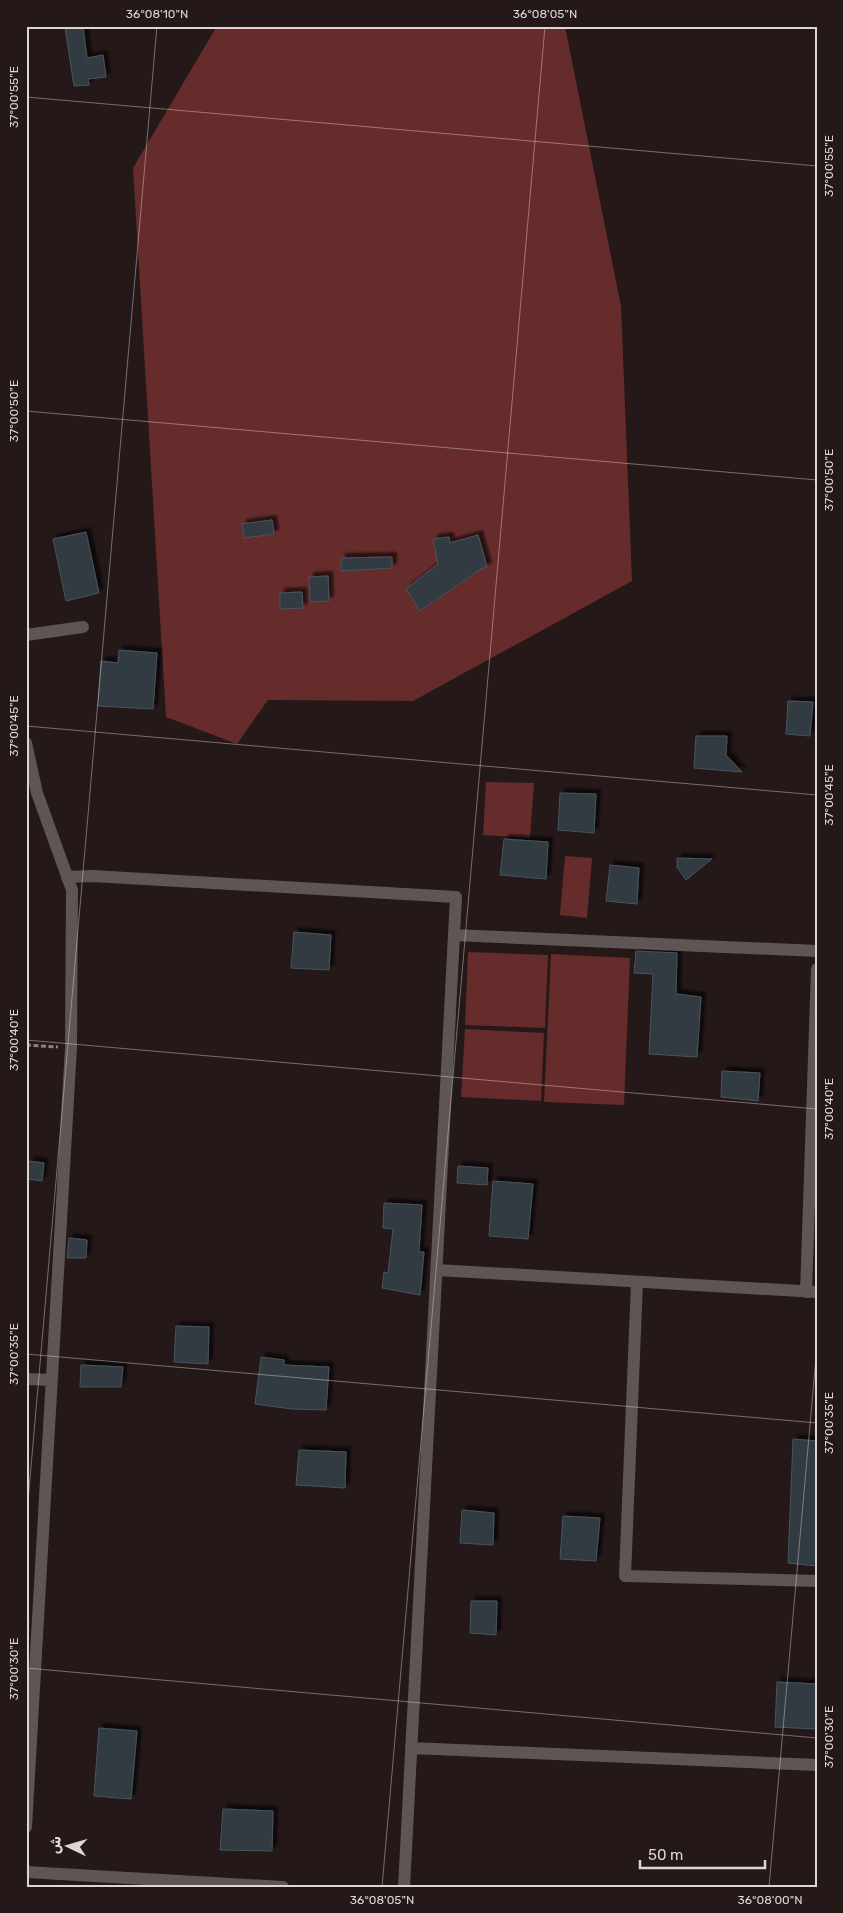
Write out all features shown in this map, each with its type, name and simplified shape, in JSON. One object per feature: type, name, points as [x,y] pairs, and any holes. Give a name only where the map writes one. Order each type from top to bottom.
[{"type":"street","points":[[26,635],[83,627]]},
{"type":"street","points":[[26,743],[37,794],[72,890],[71,1047],[26,1827]]},
{"type":"street","points":[[67,877],[92,876],[456,897],[404,1887]]},
{"type":"street","points":[[454,934],[817,951]]},
{"type":"street","points":[[437,1270],[812,1292],[817,969]]},
{"type":"street","points":[[637,1282],[625,1576],[817,1581]]},
{"type":"street","points":[[26,1379],[51,1380]]},
{"type":"street","points":[[412,1748],[817,1765]]},
{"type":"street","points":[[26,1872],[284,1887]]},
{"type":"path","points":[[26,1044],[71,1047]]},
{"type":"shaded area","points":[[217,26],[565,26],[621,306],[632,581],[413,701],[268,700],[237,744],[166,717],[133,168]]},
{"type":"shaded area","points":[[486,782],[534,783],[530,838],[483,835]]},
{"type":"shaded area","points":[[565,856],[592,858],[587,918],[560,915]]},
{"type":"shaded area","points":[[468,952],[548,955],[545,1028],[465,1025]]},
{"type":"shaded area","points":[[551,954],[630,958],[624,1105],[544,1102]]},
{"type":"shaded area","points":[[465,1029],[544,1033],[541,1101],[461,1097]]},
{"type":"building","points":[[83,26],[87,58],[103,55],[106,77],[88,79],[89,85],[74,86],[65,27]]},
{"type":"building","points":[[272,520],[274,534],[244,538],[242,524]]},
{"type":"building","points":[[86,532],[99,593],[66,601],[53,539]]},
{"type":"building","points":[[478,535],[487,567],[481,569],[420,611],[406,589],[438,564],[433,539],[449,537],[450,543]]},
{"type":"building","points":[[392,557],[392,568],[341,571],[341,558]]},
{"type":"building","points":[[328,576],[329,601],[310,602],[309,577]]},
{"type":"building","points":[[302,592],[303,608],[280,609],[280,593]]},
{"type":"building","points":[[119,650],[157,653],[153,709],[98,706],[101,661],[118,663]]},
{"type":"building","points":[[788,701],[813,702],[810,736],[786,734]]},
{"type":"building","points":[[696,736],[727,736],[726,755],[742,772],[694,768]]},
{"type":"building","points":[[560,793],[596,794],[594,833],[558,830]]},
{"type":"building","points":[[504,839],[548,842],[546,879],[500,875]]},
{"type":"building","points":[[677,858],[712,859],[686,880],[677,867]]},
{"type":"building","points":[[610,865],[639,868],[637,904],[606,901]]},
{"type":"building","points":[[294,932],[331,935],[329,970],[291,968]]},
{"type":"building","points":[[636,951],[677,953],[676,994],[701,997],[697,1057],[649,1054],[653,974],[634,973]]},
{"type":"building","points":[[722,1071],[760,1073],[758,1101],[721,1097]]},
{"type":"building","points":[[29,1161],[44,1163],[42,1181],[27,1179]]},
{"type":"building","points":[[458,1166],[488,1168],[487,1185],[457,1183]]},
{"type":"building","points":[[493,1181],[533,1184],[528,1239],[489,1236]]},
{"type":"building","points":[[384,1203],[422,1205],[419,1252],[424,1252],[420,1295],[382,1288],[384,1272],[388,1273],[393,1229],[383,1228]]},
{"type":"building","points":[[69,1238],[87,1240],[86,1258],[67,1258]]},
{"type":"building","points":[[176,1326],[209,1327],[208,1364],[174,1362]]},
{"type":"building","points":[[261,1357],[284,1360],[284,1365],[329,1367],[326,1410],[292,1409],[255,1404]]},
{"type":"building","points":[[81,1365],[123,1367],[121,1387],[80,1387]]},
{"type":"building","points":[[793,1439],[817,1441],[817,1566],[788,1563]]},
{"type":"building","points":[[299,1450],[346,1452],[345,1488],[296,1485]]},
{"type":"building","points":[[462,1510],[494,1513],[493,1545],[460,1543]]},
{"type":"building","points":[[563,1516],[600,1518],[596,1561],[560,1559]]},
{"type":"building","points":[[471,1601],[497,1601],[496,1635],[470,1633]]},
{"type":"building","points":[[777,1682],[817,1684],[817,1729],[775,1727]]},
{"type":"building","points":[[99,1728],[137,1731],[131,1799],[94,1796]]},
{"type":"building","points":[[223,1809],[273,1811],[272,1851],[220,1850]]}]
